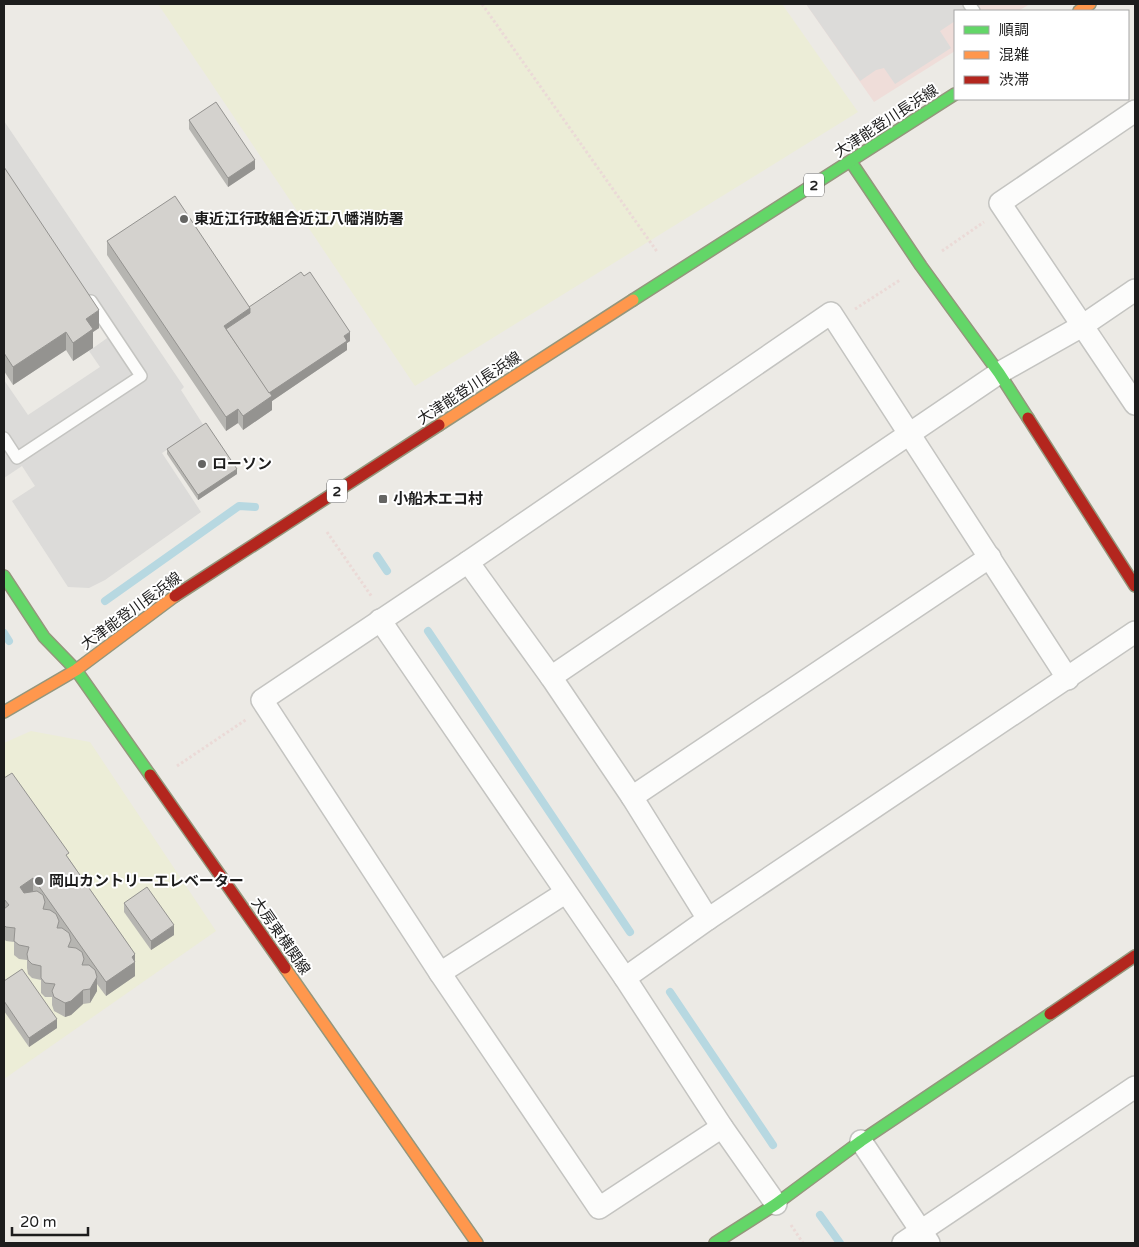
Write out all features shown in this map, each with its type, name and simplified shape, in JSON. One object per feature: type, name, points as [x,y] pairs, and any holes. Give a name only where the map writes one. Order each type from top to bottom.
[{"type":"main road","name":"大津能登川長浜線","points":[[4,712],[76,670],[188,587],[672,274],[851,162],[954,95]]},
{"type":"main road","points":[[851,162],[921,266],[999,374],[1135,586]]},
{"type":"main road","name":"大房東横関線","points":[[4,576],[44,637],[76,670],[477,1243]]},
{"type":"main road","points":[[716,1243],[776,1204],[861,1141],[1135,956]]},
{"type":"street","points":[[1135,111],[1000,203],[1135,404]]},
{"type":"street","points":[[551,678],[910,433],[999,374],[1082,326],[1135,290]]},
{"type":"street","points":[[722,1127],[599,1208],[440,973],[262,700],[468,562],[830,313],[910,433],[1068,679]]},
{"type":"street","points":[[632,797],[990,557]]},
{"type":"street","points":[[468,562],[551,678],[632,797],[708,919]]},
{"type":"street","points":[[383,618],[566,893],[626,978],[722,1127],[776,1204]]},
{"type":"street","points":[[626,978],[708,919],[1068,679],[1135,632]]},
{"type":"street","points":[[440,973],[566,893]]},
{"type":"street","points":[[903,1243],[925,1237],[1135,1087]]},
{"type":"street","points":[[861,1141],[925,1237]]},
{"type":"lane","points":[[4,438],[18,458],[141,376],[86,294]]},
{"type":"path","points":[[482,4],[672,274]]},
{"type":"path","points":[[836,322],[1003,209]]},
{"type":"path","points":[[326,532],[383,618]]},
{"type":"path","points":[[177,766],[266,706]]},
{"type":"shaded area","points":[[806,4],[1030,4],[1020,10],[954,10],[954,52],[874,102]]},
{"type":"shaded area","points":[[806,4],[982,4],[972,10],[954,10],[954,22],[940,31],[951,48],[895,84],[884,68],[876,70],[860,81]]},
{"type":"shaded area","points":[[4,121],[184,387],[181,390],[204,426],[162,453],[201,512],[105,580],[89,588],[68,587],[12,501],[35,486],[22,466],[4,478],[4,380],[28,415],[100,367],[89,351],[110,336],[4,181]]},
{"type":"green space","points":[[158,4],[782,4],[858,112],[415,386]]},
{"type":"green space","points":[[31,731],[90,742],[216,931],[4,1079],[4,743]]},
{"type":"building","points":[[216,102],[255,160],[228,178],[189,120]]},
{"type":"building","points":[[4,167],[99,310],[86,319],[93,329],[73,343],[66,332],[13,367],[4,353]]},
{"type":"building","points":[[175,196],[250,308],[224,326],[272,396],[243,416],[238,409],[226,417],[107,241]]},
{"type":"building","points":[[301,272],[304,276],[310,272],[350,332],[344,336],[347,341],[269,393],[226,329],[250,313],[249,307]]},
{"type":"building","name":"ローソン","points":[[206,423],[237,469],[198,495],[167,449]]},
{"type":"building","points":[[12,773],[69,853],[66,855],[135,954],[132,957],[135,962],[106,982],[33,878],[20,887],[24,893],[37,891],[43,895],[45,902],[43,909],[50,910],[56,914],[59,921],[57,928],[62,928],[69,933],[71,940],[68,947],[76,948],[82,952],[84,959],[82,965],[89,965],[95,970],[97,977],[90,989],[83,990],[71,1001],[65,1003],[54,997],[52,991],[55,984],[45,983],[41,978],[41,966],[32,964],[28,960],[29,947],[19,945],[14,941],[15,928],[4,925],[4,909],[9,905],[4,899],[4,778]]},
{"type":"building","points":[[147,887],[174,925],[151,941],[124,903]]},
{"type":"building","points":[[22,969],[57,1019],[29,1038],[4,1001],[4,981]]},
{"type":"waterway","points":[[105,601],[239,506],[255,507]]},
{"type":"waterway","points":[[377,556],[387,571]]},
{"type":"waterway","points":[[428,631],[630,932]]},
{"type":"waterway","points":[[4,633],[9,641]]},
{"type":"waterway","points":[[670,992],[773,1145]]},
{"type":"waterway","points":[[820,1215],[840,1243]]},
{"type":"traffic: fast","points":[[633,300],[954,95]]},
{"type":"traffic: fast","points":[[851,162],[921,266],[999,373],[1028,418]]},
{"type":"traffic: fast","points":[[4,576],[44,637],[76,670],[150,775]]},
{"type":"traffic: fast","points":[[715,1243],[776,1204],[861,1141],[1050,1014]]},
{"type":"traffic: slow","points":[[1081,10],[1090,4]]},
{"type":"traffic: slow","points":[[439,425],[633,300]]},
{"type":"traffic: slow","points":[[4,712],[76,670],[175,596]]},
{"type":"traffic: slow","points":[[285,968],[477,1243]]},
{"type":"traffic: jam","points":[[1028,418],[1135,586]]},
{"type":"traffic: jam","points":[[175,596],[439,425]]},
{"type":"traffic: jam","points":[[150,775],[285,968]]},
{"type":"traffic: jam","points":[[1050,1014],[1135,956]]},
{"type":"place","name":"東近江行政組合近江八幡消防署","points":[[184,219]]},
{"type":"place","name":"ローソン","points":[[202,464]]},
{"type":"place","name":"小船木エコ村","points":[[383,499]]},
{"type":"place","name":"岡山カントリーエレベーター","points":[[39,881]]}]
